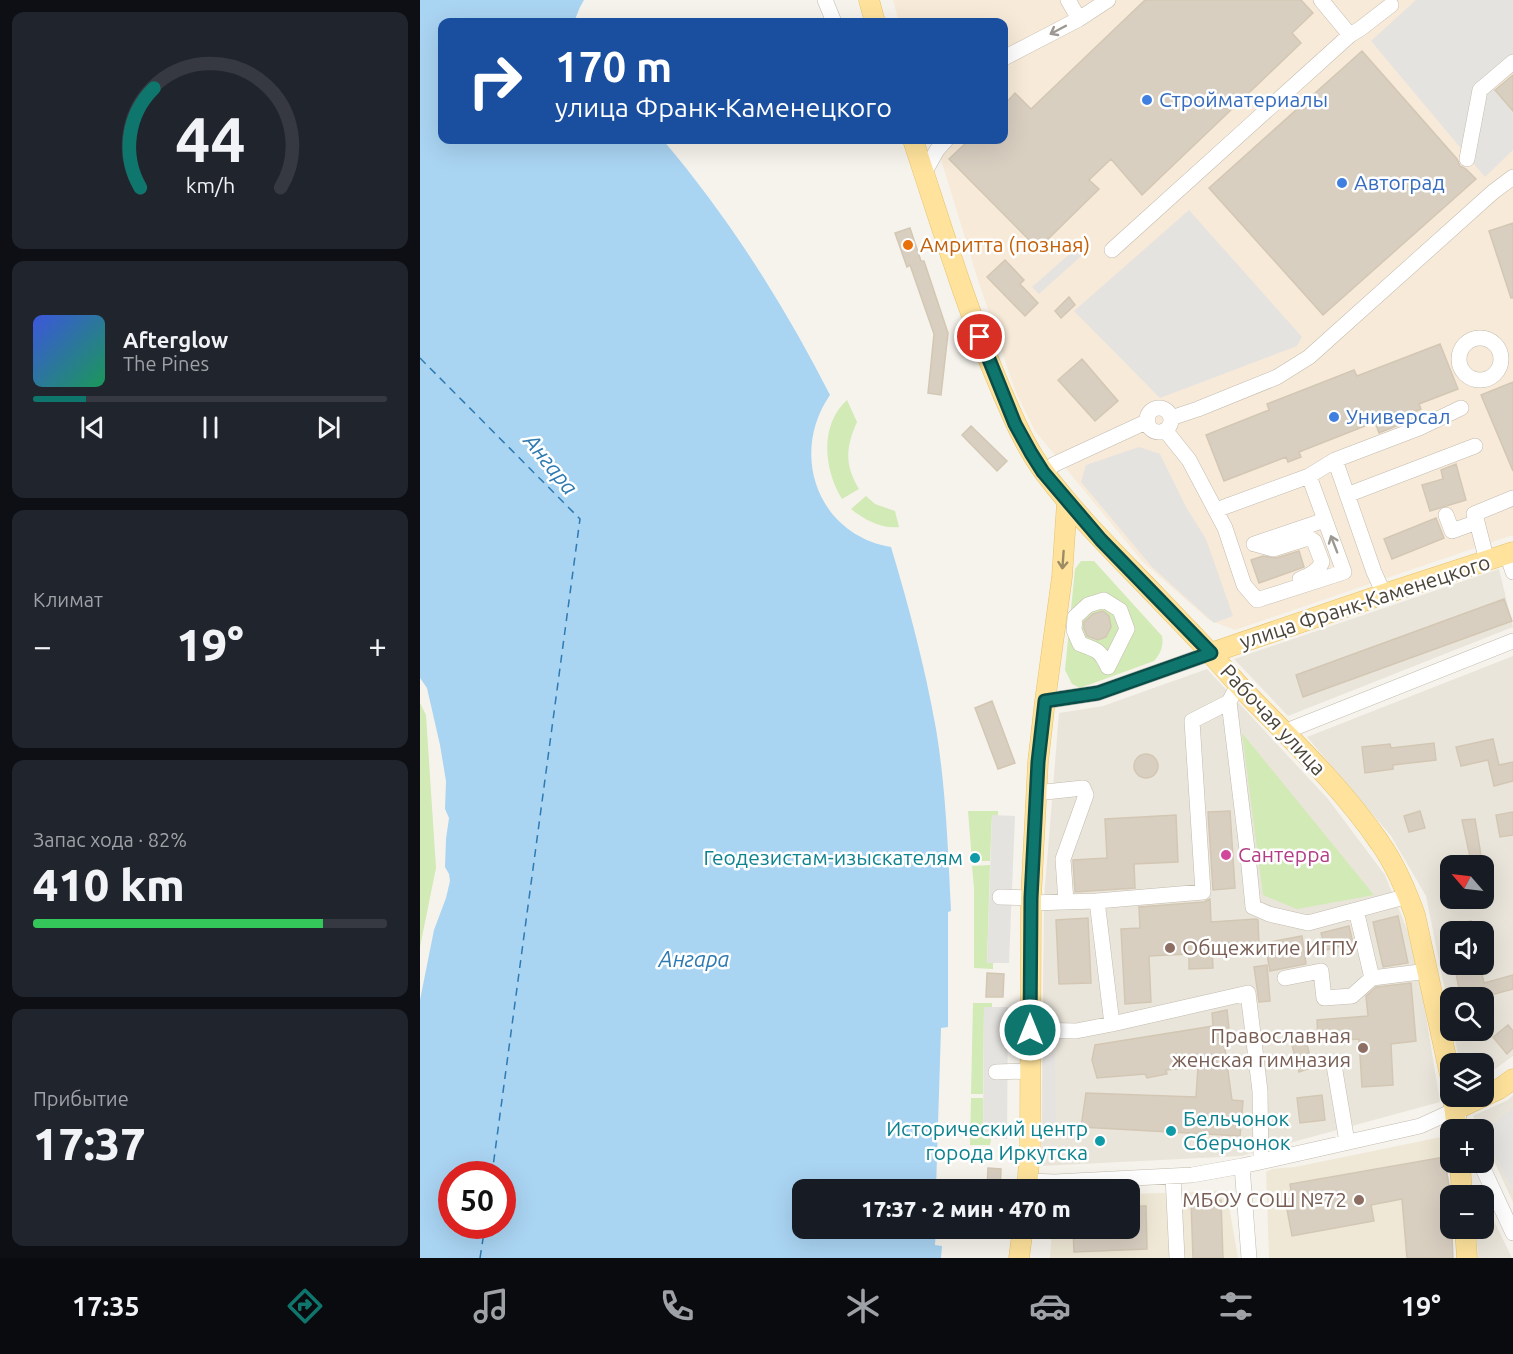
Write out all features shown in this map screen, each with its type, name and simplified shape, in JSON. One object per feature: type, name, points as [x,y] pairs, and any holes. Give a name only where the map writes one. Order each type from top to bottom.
[{"type":"main road","points":[[869,0],[874,18]]},
{"type":"main road","name":"Рабочая улица","points":[[914,144],[986,356],[1015,424],[1031,453],[1067,502],[1101,540],[1211,653],[1234,693],[1284,732],[1375,836],[1393,866],[1415,915],[1445,1053]]},
{"type":"main road","points":[[1027,1179],[1030,1147],[1031,901],[1036,793],[1045,701],[1062,577],[1067,502]]},
{"type":"main road","name":"улица Франк-Каменецкого","points":[[1211,653],[1487,561],[1511,559]]},
{"type":"main road","points":[[1494,1091],[1513,1078]]},
{"type":"main road","points":[[1019,1258],[1022,1239]]},
{"type":"main road","points":[[1466,1239],[1467,1258]]},
{"type":"street","points":[[825,0],[832,18]]},
{"type":"street","points":[[1068,0],[1079,19]]},
{"type":"street","points":[[1008,56],[1079,19],[1108,0]]},
{"type":"street","points":[[1321,0],[1350,35]]},
{"type":"street","points":[[1112,250],[1350,35],[1390,5]]},
{"type":"street","points":[[1467,159],[1480,90],[1513,62]]},
{"type":"street","points":[[924,173],[942,144]]},
{"type":"street","points":[[1168,424],[1198,409],[1277,377],[1309,357],[1513,177]]},
{"type":"street","points":[[1216,510],[1310,476],[1335,460],[1419,428],[1461,408]]},
{"type":"street","points":[[1043,472],[1055,464],[1148,421],[1150,413],[1157,409],[1167,411],[1168,424],[1190,460],[1225,528],[1244,585],[1254,598]]},
{"type":"street","points":[[1347,495],[1475,446]]},
{"type":"street","points":[[1335,460],[1374,572],[1384,594]]},
{"type":"street","points":[[1254,598],[1344,572],[1310,476]]},
{"type":"street","points":[[1487,561],[1474,514],[1513,498]]},
{"type":"street","points":[[1446,514],[1452,531],[1477,522]]},
{"type":"street","points":[[1233,552],[1325,520]]},
{"type":"street","points":[[1254,598],[1289,582],[1307,577],[1320,568],[1322,562],[1314,541],[1308,538],[1273,549],[1255,544]]},
{"type":"street","points":[[1284,732],[1513,641]]},
{"type":"street","name":"улица Франк-Каменецкого","points":[[1045,701],[1098,693],[1211,653]]},
{"type":"street","points":[[1108,667],[1114,687]]},
{"type":"street","points":[[1000,897],[1066,902],[1203,892],[1192,721],[1234,693],[1253,907],[1269,914],[1308,923],[1408,896]]},
{"type":"street","points":[[1036,793],[1083,788],[1086,795],[1063,860],[1066,902]]},
{"type":"street","points":[[1097,901],[1112,1024]]},
{"type":"street","points":[[1356,910],[1372,978]]},
{"type":"street","points":[[1285,978],[1321,971],[1324,998],[1352,996],[1372,978],[1428,971]]},
{"type":"street","points":[[1030,1030],[1076,1031],[1248,993],[1260,1091],[1261,1161]]},
{"type":"street","points":[[1334,1065],[1347,1142]]},
{"type":"street","points":[[996,1072],[1030,1071]]},
{"type":"street","points":[[1114,1179],[1192,1175],[1242,1166],[1420,1126],[1448,1107]]},
{"type":"street","points":[[1242,1166],[1249,1258]]},
{"type":"street","points":[[1485,1173],[1513,1233]]},
{"type":"street","points":[[1173,1176],[1177,1258]]},
{"type":"shaded area","points":[[893,0],[1513,0],[1513,535],[1235,630],[1209,620],[1143,562],[1035,431],[1015,390],[978,280],[936,144],[1008,144],[1008,18],[898,18]]},
{"type":"shaded area","points":[[1416,0],[1513,0],[1513,58],[1488,80],[1513,113],[1513,150],[1485,177],[1371,41]]},
{"type":"shaded area","points":[[1189,210],[1302,337],[1297,346],[1160,398],[1074,311]]},
{"type":"shaded area","points":[[1083,242],[1089,249],[1039,294],[1032,287]]},
{"type":"shaded area","points":[[1139,447],[1160,454],[1186,507],[1206,539],[1233,616],[1214,623],[1152,567],[1081,482],[1086,465]]},
{"type":"shaded area","points":[[1499,569],[1513,627],[1288,716],[1234,659]]},
{"type":"shaded area","points":[[1513,656],[1513,1056],[1494,1070],[1494,1053],[1458,1053],[1455,1041],[1494,1041],[1494,987],[1444,987],[1442,975],[1494,975],[1494,921],[1440,921],[1440,966],[1426,896],[1391,836],[1307,737]]},
{"type":"shaded area","points":[[1207,669],[1328,799],[1385,875],[1415,949],[1440,1102],[1241,1156],[1041,1166],[1044,899],[1059,713],[1103,706]]},
{"type":"shaded area","points":[[992,815],[1015,816],[1009,963],[987,963]]},
{"type":"shaded area","points":[[984,1007],[1008,1007],[1007,1139],[983,1138]]},
{"type":"shaded area","points":[[1043,1048],[1055,1048],[1056,1130],[1043,1130]]},
{"type":"shaded area","points":[[1513,1095],[1513,1202],[1494,1161],[1494,1119],[1474,1119],[1473,1116],[1508,1100]]},
{"type":"shaded area","points":[[1513,1108],[1513,1190],[1494,1153],[1494,1123]]},
{"type":"shaded area","name":"МБОУ СОШ №72","points":[[1440,1137],[1440,1173],[1448,1173],[1449,1185],[1440,1185],[1440,1239],[1452,1239],[1453,1258],[1269,1258],[1266,1172],[1272,1169],[1295,1167]]},
{"type":"shaded area","points":[[1223,1192],[1228,1200],[1238,1258],[1050,1258],[1051,1239],[1140,1239],[1140,1194]]},
{"type":"shaded area","points":[[1494,1221],[1512,1258],[1478,1258],[1477,1239],[1494,1239]]},
{"type":"green space","points":[[847,400],[857,422],[848,455],[851,472],[859,489],[842,499],[831,475],[827,448],[832,422],[838,410]]},
{"type":"green space","points":[[866,496],[875,504],[895,511],[899,527],[886,527],[874,523],[851,509]]},
{"type":"green space","points":[[1081,561],[1094,561],[1162,636],[1162,643],[1161,650],[1154,661],[1080,688],[1072,684],[1065,670],[1075,569]]},
{"type":"green space","points":[[420,703],[426,715],[436,868],[420,947]]},
{"type":"green space","points":[[1242,733],[1374,895],[1297,909],[1263,895]]},
{"type":"green space","points":[[968,811],[998,811],[998,816],[992,816],[990,861],[972,861]]},
{"type":"green space","points":[[990,865],[987,962],[993,963],[993,969],[974,968],[972,866]]},
{"type":"green space","points":[[973,1003],[992,1003],[992,1007],[984,1007],[983,1094],[971,1094]]},
{"type":"green space","points":[[971,1098],[983,1098],[983,1138],[991,1139],[990,1145],[970,1145]]},
{"type":"water","name":"Ангара","points":[[420,0],[584,0],[576,18],[438,18],[438,144],[666,144],[754,262],[830,395],[818,418],[812,442],[812,466],[818,489],[829,509],[845,526],[866,539],[891,547],[916,637],[936,729],[948,842],[951,911],[948,912],[948,1027],[941,1028],[936,1179],[792,1179],[792,1239],[935,1239],[935,1245],[942,1246],[941,1258],[420,1258],[420,1000],[434,930],[450,881],[445,867],[449,818],[445,809],[446,781],[427,688],[420,678]]},
{"type":"building","name":"Стройматериалы","points":[[1145,0],[1301,0],[1313,13],[1292,33],[1301,43],[1142,195],[1111,159],[1089,180],[1099,189],[1038,249],[949,159],[965,144],[1008,144],[1008,101],[1015,93],[1031,109]]},
{"type":"building","name":"Автоград","points":[[1362,51],[1457,159],[1460,166],[1476,179],[1323,315],[1209,188]]},
{"type":"building","points":[[1513,75],[1513,111],[1495,90]]},
{"type":"building","points":[[1513,223],[1513,298],[1511,298],[1489,231]]},
{"type":"building","points":[[910,228],[921,261],[924,261],[948,333],[941,395],[928,393],[934,334],[910,265],[907,267],[895,233]]},
{"type":"building","points":[[1005,260],[1024,280],[1020,284],[1038,303],[1025,316],[987,277]]},
{"type":"building","points":[[1069,297],[1075,305],[1061,318],[1055,311]]},
{"type":"building","name":"Универсал","points":[[1440,344],[1458,389],[1419,404],[1421,409],[1414,412],[1416,418],[1379,433],[1375,422],[1299,452],[1301,457],[1288,462],[1286,457],[1224,481],[1206,435],[1269,410],[1267,404],[1354,370],[1357,376]]},
{"type":"building","points":[[1082,359],[1118,401],[1095,421],[1058,380]]},
{"type":"building","points":[[1513,382],[1513,471],[1481,395]]},
{"type":"building","points":[[971,426],[1007,461],[997,471],[962,435]]},
{"type":"building","points":[[1456,464],[1466,500],[1430,511],[1422,485],[1443,479],[1441,470]]},
{"type":"building","points":[[1436,518],[1444,538],[1392,559],[1384,539]]},
{"type":"building","points":[[1299,551],[1304,567],[1259,583],[1251,560],[1263,556],[1276,558]]},
{"type":"building","points":[[1504,599],[1512,621],[1303,697],[1296,675]]},
{"type":"building","points":[[1103,611],[1109,616],[1111,627],[1106,637],[1098,640],[1087,636],[1084,622],[1093,614]]},
{"type":"building","points":[[992,701],[1015,763],[998,769],[975,708]]},
{"type":"building","points":[[1493,739],[1499,765],[1513,762],[1513,781],[1494,786],[1488,760],[1461,766],[1456,747]]},
{"type":"building","points":[[1434,743],[1436,760],[1393,765],[1393,769],[1365,773],[1362,747],[1390,744],[1391,748]]},
{"type":"building","points":[[1146,754],[1151,755],[1157,761],[1157,771],[1151,777],[1146,778],[1141,777],[1135,771],[1134,766],[1135,761],[1141,755]]},
{"type":"building","points":[[1230,811],[1235,888],[1213,890],[1208,812]]},
{"type":"building","points":[[1420,811],[1425,828],[1409,832],[1404,816]]},
{"type":"building","points":[[1513,812],[1513,835],[1500,837],[1496,815]]},
{"type":"building","points":[[1176,815],[1178,862],[1134,864],[1135,888],[1075,892],[1073,860],[1107,858],[1105,819]]},
{"type":"building","points":[[1475,819],[1481,855],[1470,855],[1462,820]]},
{"type":"building","points":[[1210,899],[1211,922],[1258,920],[1259,946],[1212,949],[1213,968],[1189,969],[1189,954],[1149,956],[1151,1002],[1125,1004],[1121,929],[1140,928],[1139,907],[1204,902]]},
{"type":"building","points":[[1398,916],[1408,963],[1383,967],[1373,922]]},
{"type":"building","points":[[1088,918],[1091,983],[1059,984],[1056,920]]},
{"type":"building","points":[[1349,926],[1353,943],[1326,950],[1321,933]]},
{"type":"building","points":[[1302,936],[1306,964],[1270,971],[1265,943]]},
{"type":"building","points":[[1267,965],[1270,1001],[1259,1002],[1254,967]]},
{"type":"building","points":[[987,973],[1004,974],[1003,997],[986,997]]},
{"type":"building","points":[[1456,975],[1482,975],[1484,983],[1513,975],[1513,989],[1494,994],[1494,987],[1459,987]]},
{"type":"building","points":[[1411,983],[1416,1041],[1391,1044],[1393,1085],[1362,1087],[1359,1039],[1318,1042],[1317,1020],[1368,1016],[1366,996],[1376,987]]},
{"type":"building","points":[[1227,1010],[1229,1028],[1222,1028],[1232,1100],[1243,1101],[1240,1136],[1081,1127],[1086,1093],[1196,1097],[1198,1067],[1166,1070],[1167,1074],[1147,1078],[1145,1074],[1097,1078],[1092,1060],[1095,1045],[1213,1026],[1212,1013]]},
{"type":"building","points":[[1508,1025],[1513,1031],[1513,1048],[1507,1054],[1494,1036]]},
{"type":"building","points":[[1306,1041],[1313,1067],[1299,1072],[1292,1045]]},
{"type":"building","points":[[1322,1095],[1325,1120],[1300,1123],[1297,1098]]},
{"type":"building","points":[[1440,1158],[1440,1173],[1447,1173],[1449,1185],[1440,1185],[1440,1239],[1452,1239],[1453,1258],[1407,1258],[1402,1199],[1371,1205],[1374,1221],[1292,1236],[1285,1199],[1292,1198],[1290,1184]]},
{"type":"building","points":[[988,1168],[1001,1169],[1001,1179],[988,1179]]},
{"type":"building","points":[[1221,1200],[1223,1258],[1193,1258],[1191,1201]]},
{"type":"building","points":[[1140,1206],[1146,1206],[1147,1249],[1074,1252],[1073,1239],[1140,1239]]},
{"type":"ferry route","points":[[420,358],[580,519],[494,1161]]},
{"type":"ferry route","points":[[480,1258],[483,1239]]},
{"type":"place","name":"Стройматериалы","points":[[1147,100]]},
{"type":"place","name":"Автоград","points":[[1342,183]]},
{"type":"place","name":"Амритта (позная)","points":[[908,245]]},
{"type":"place","name":"Универсал","points":[[1334,417]]},
{"type":"place","name":"Сантерра","points":[[1226,855]]},
{"type":"place","name":"Геодезистам-изыскателям","points":[[975,858]]},
{"type":"place","name":"Общежитие ИГПУ","points":[[1170,948]]},
{"type":"place","name":"Православная женская гимназия","points":[[1363,1048]]},
{"type":"place","name":"Бельчонок Сберчонок","points":[[1171,1131]]},
{"type":"place","name":"Исторический центр города Иркутска","points":[[1100,1141]]},
{"type":"place","name":"МБОУ СОШ №72","points":[[1359,1200]]},
{"type":"route","points":[[980,337],[1015,424],[1043,472],[1101,540],[1211,653],[1098,693],[1045,701],[1038,762],[1031,898],[1030,1030]]}]
